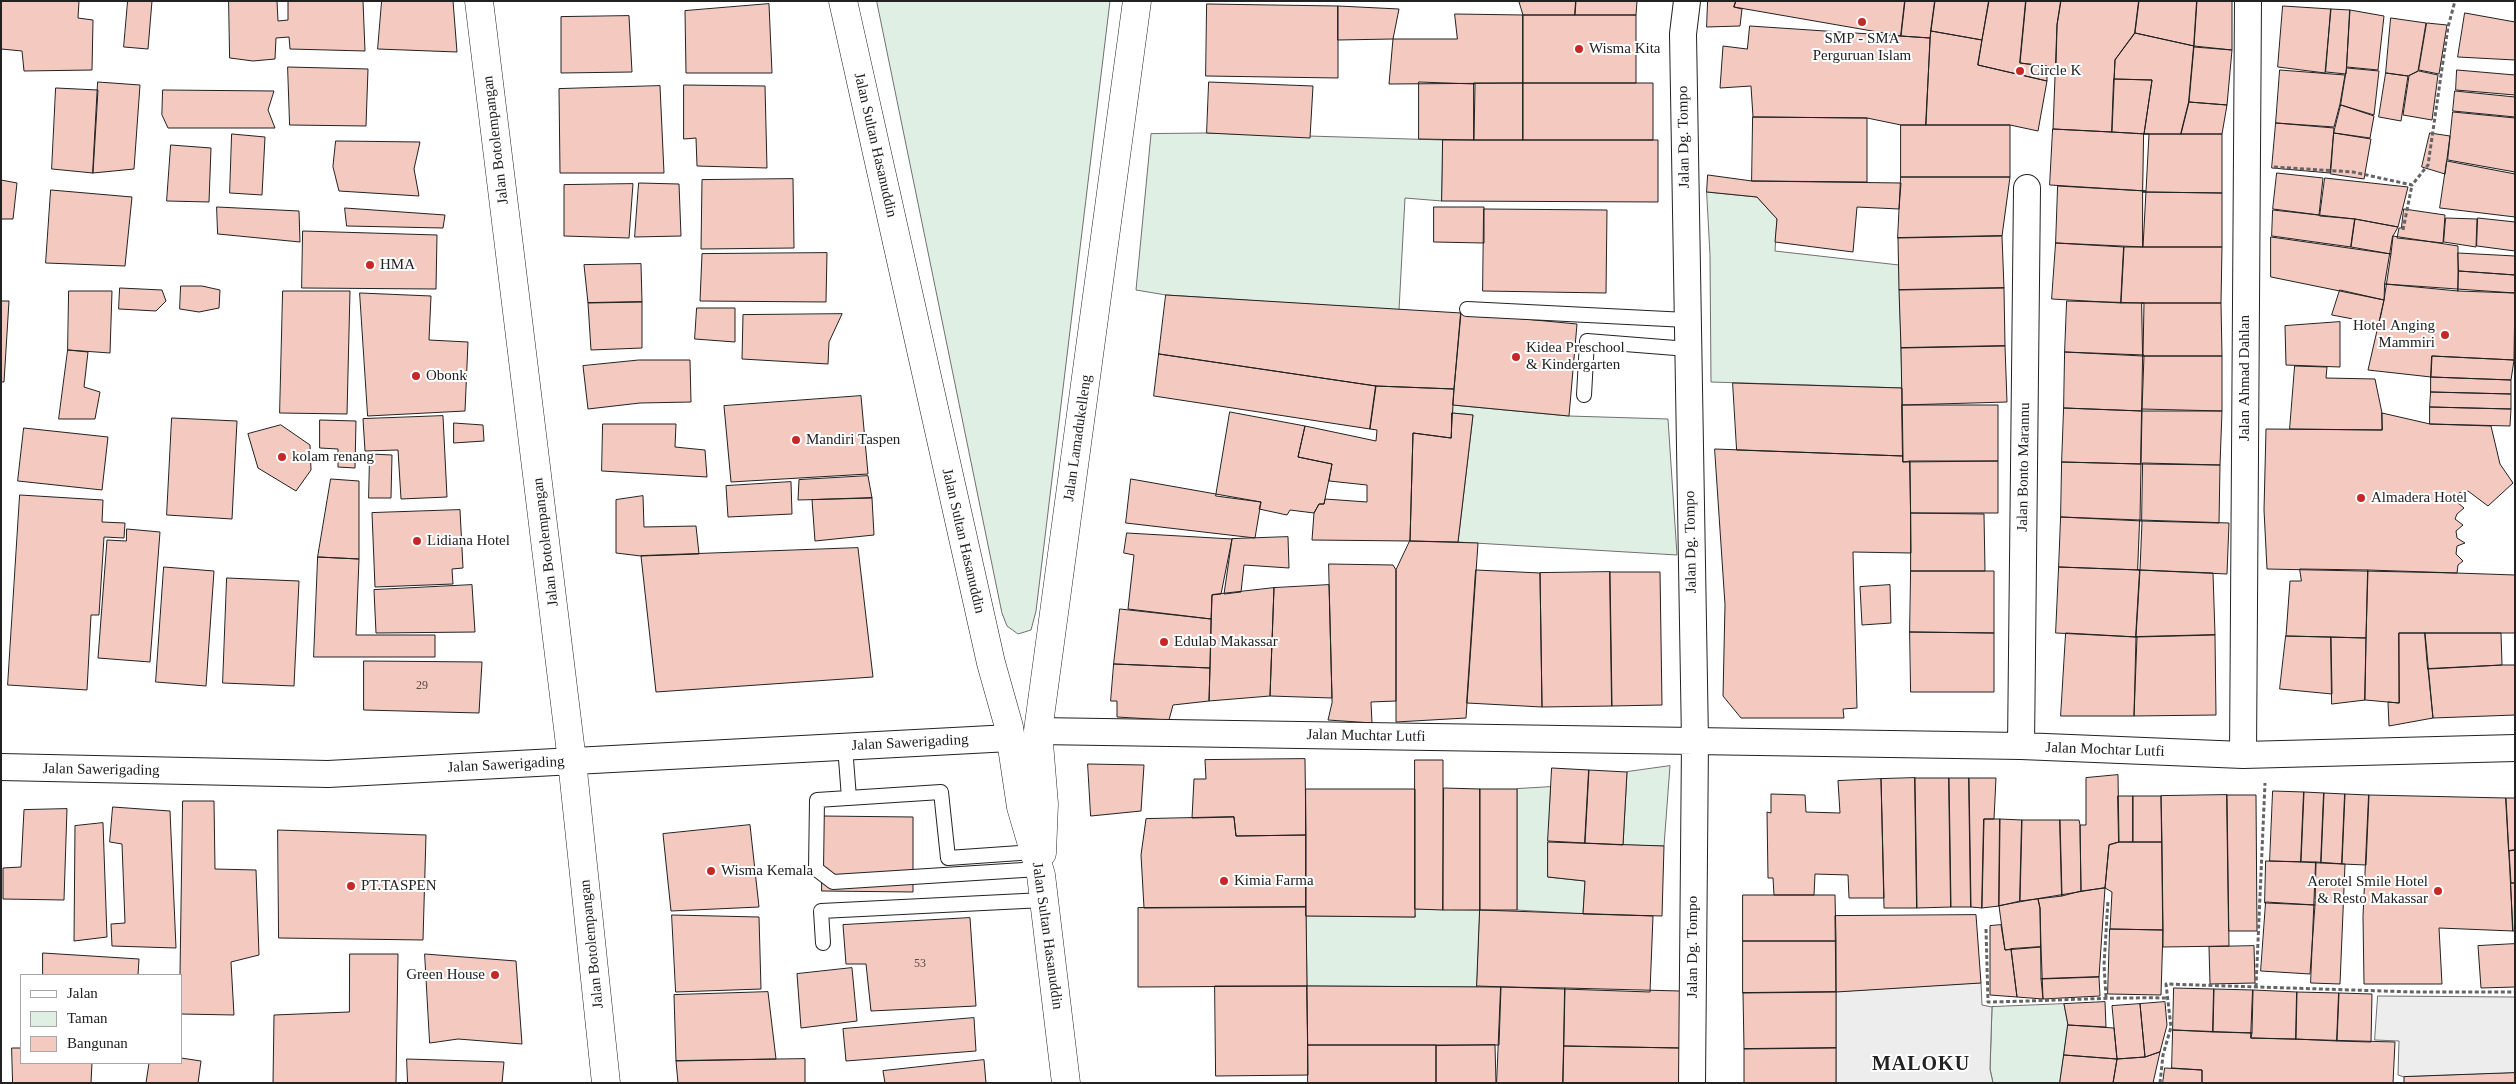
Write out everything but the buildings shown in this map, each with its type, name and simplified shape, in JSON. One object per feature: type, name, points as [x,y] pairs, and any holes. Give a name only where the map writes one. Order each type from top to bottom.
[{"type":"street","name":"Jalan Botolempangan","points":[[479,1],[572,761],[606,1083]]},
{"type":"street","name":"Jalan Sultan Hasanuddin","points":[[843,1],[990,663],[1010,738],[1021,807],[1040,874],[1066,1083]]},
{"type":"street","name":"Jalan Lamadukelleng","points":[[1040,874],[1044,804],[1038,731],[1137,1]]},
{"type":"street","name":"Jalan Dg. Tompo","points":[[1687,1],[1683,34],[1695,741],[1692,1083]]},
{"type":"street","name":"Jalan Ahmad Dahlan","points":[[2248,1],[2247,167],[2254,755]]},
{"type":"street","name":"Jalan Bonto Marannu","points":[[2021,746],[2027,188]]},
{"type":"street","name":"Jalan Muchtar Lutfi","points":[[1038,731],[1695,741]]},
{"type":"street","name":"Jalan Sawerigading","points":[[1,767],[328,774],[1010,738]]},
{"type":"street","name":"Jalan Mochtar Lutfi","points":[[1695,741],[2021,746],[2254,755],[2515,748]]},
{"type":"lane","points":[[1467,309],[1687,320]]},
{"type":"lane","points":[[1584,395],[1587,341],[1688,349]]},
{"type":"lane","points":[[845,746],[849,798]]},
{"type":"lane","points":[[941,792],[948,858],[1040,874],[833,882],[816,869],[817,800],[941,792]]},
{"type":"lane","points":[[823,943],[821,911],[1040,874]]},
{"type":"path","points":[[2403,230],[2412,185],[2428,164],[2448,27],[2455,1]]},
{"type":"path","points":[[2247,167],[2353,172],[2412,185]]},
{"type":"path","points":[[2254,755],[2256,987]]},
{"type":"path","points":[[2106,997],[2104,965],[2108,900]]},
{"type":"path","points":[[1986,929],[1988,1002],[2077,1000],[2106,997],[2167,998]]},
{"type":"path","points":[[2160,1083],[2163,1055],[2171,1026],[2166,984],[2414,992],[2515,992]]},
{"type":"green space","points":[[877,1],[1110,1],[1036,611],[1031,630],[1018,634],[1007,626],[1002,613]]},
{"type":"green space","points":[[1207,133],[1443,140],[1442,201],[1405,198],[1399,310],[1166,295],[1136,290],[1151,134]]},
{"type":"green space","points":[[1707,192],[1757,197],[1777,219],[1775,251],[1899,265],[1902,388],[1711,382],[1710,255]]},
{"type":"green space","points":[[1453,405],[1569,416],[1668,419],[1677,555],[1458,542],[1473,415],[1452,413]]},
{"type":"green space","points":[[1670,766],[1664,846],[1623,845],[1627,772]]},
{"type":"green space","points":[[1551,787],[1548,877],[1585,881],[1583,914],[1517,910],[1517,789]]},
{"type":"green space","points":[[1415,909],[1480,910],[1477,987],[1307,986],[1306,916],[1415,917]]},
{"type":"green space","points":[[2064,1004],[2068,1025],[2060,1083],[1993,1083],[1990,1069],[1992,1007]]},
{"type":"shaded area","points":[[1981,983],[1982,1005],[1992,1007],[1990,1069],[1993,1083],[1836,1083],[1836,992]]},
{"type":"shaded area","points":[[2378,996],[2515,997],[2515,1073],[2404,1077],[2398,1075],[2399,1041],[2375,1040]]},
{"type":"place","name":"SMP - SMA Perguruan Islam","points":[[1862,22]]},
{"type":"place","name":"Wisma Kita","points":[[1579,49]]},
{"type":"place","name":"Circle K","points":[[2020,71]]},
{"type":"place","name":"HMA","points":[[370,265]]},
{"type":"place","name":"Hotel Anging Mammiri","points":[[2445,335]]},
{"type":"place","name":"Kidea Preschool & Kindergarten","points":[[1516,357]]},
{"type":"place","name":"Obonk","points":[[416,376]]},
{"type":"place","name":"Mandiri Taspen","points":[[796,440]]},
{"type":"place","name":"kolam renang","points":[[282,457]]},
{"type":"place","name":"Almadera Hotel","points":[[2361,498]]},
{"type":"place","name":"Lidiana Hotel","points":[[417,541]]},
{"type":"place","name":"Edulab Makassar","points":[[1164,642]]},
{"type":"place","name":"Wisma Kemala","points":[[711,871]]},
{"type":"place","name":"Kimia Farma","points":[[1224,881]]},
{"type":"place","name":"PT.TASPEN","points":[[351,886]]},
{"type":"place","name":"Aerotel Smile Hotel & Resto Makassar","points":[[2438,891]]},
{"type":"place","name":"Green House","points":[[495,975]]},
{"type":"district","name":"MALOKU","points":[[1921,1065]]}]
